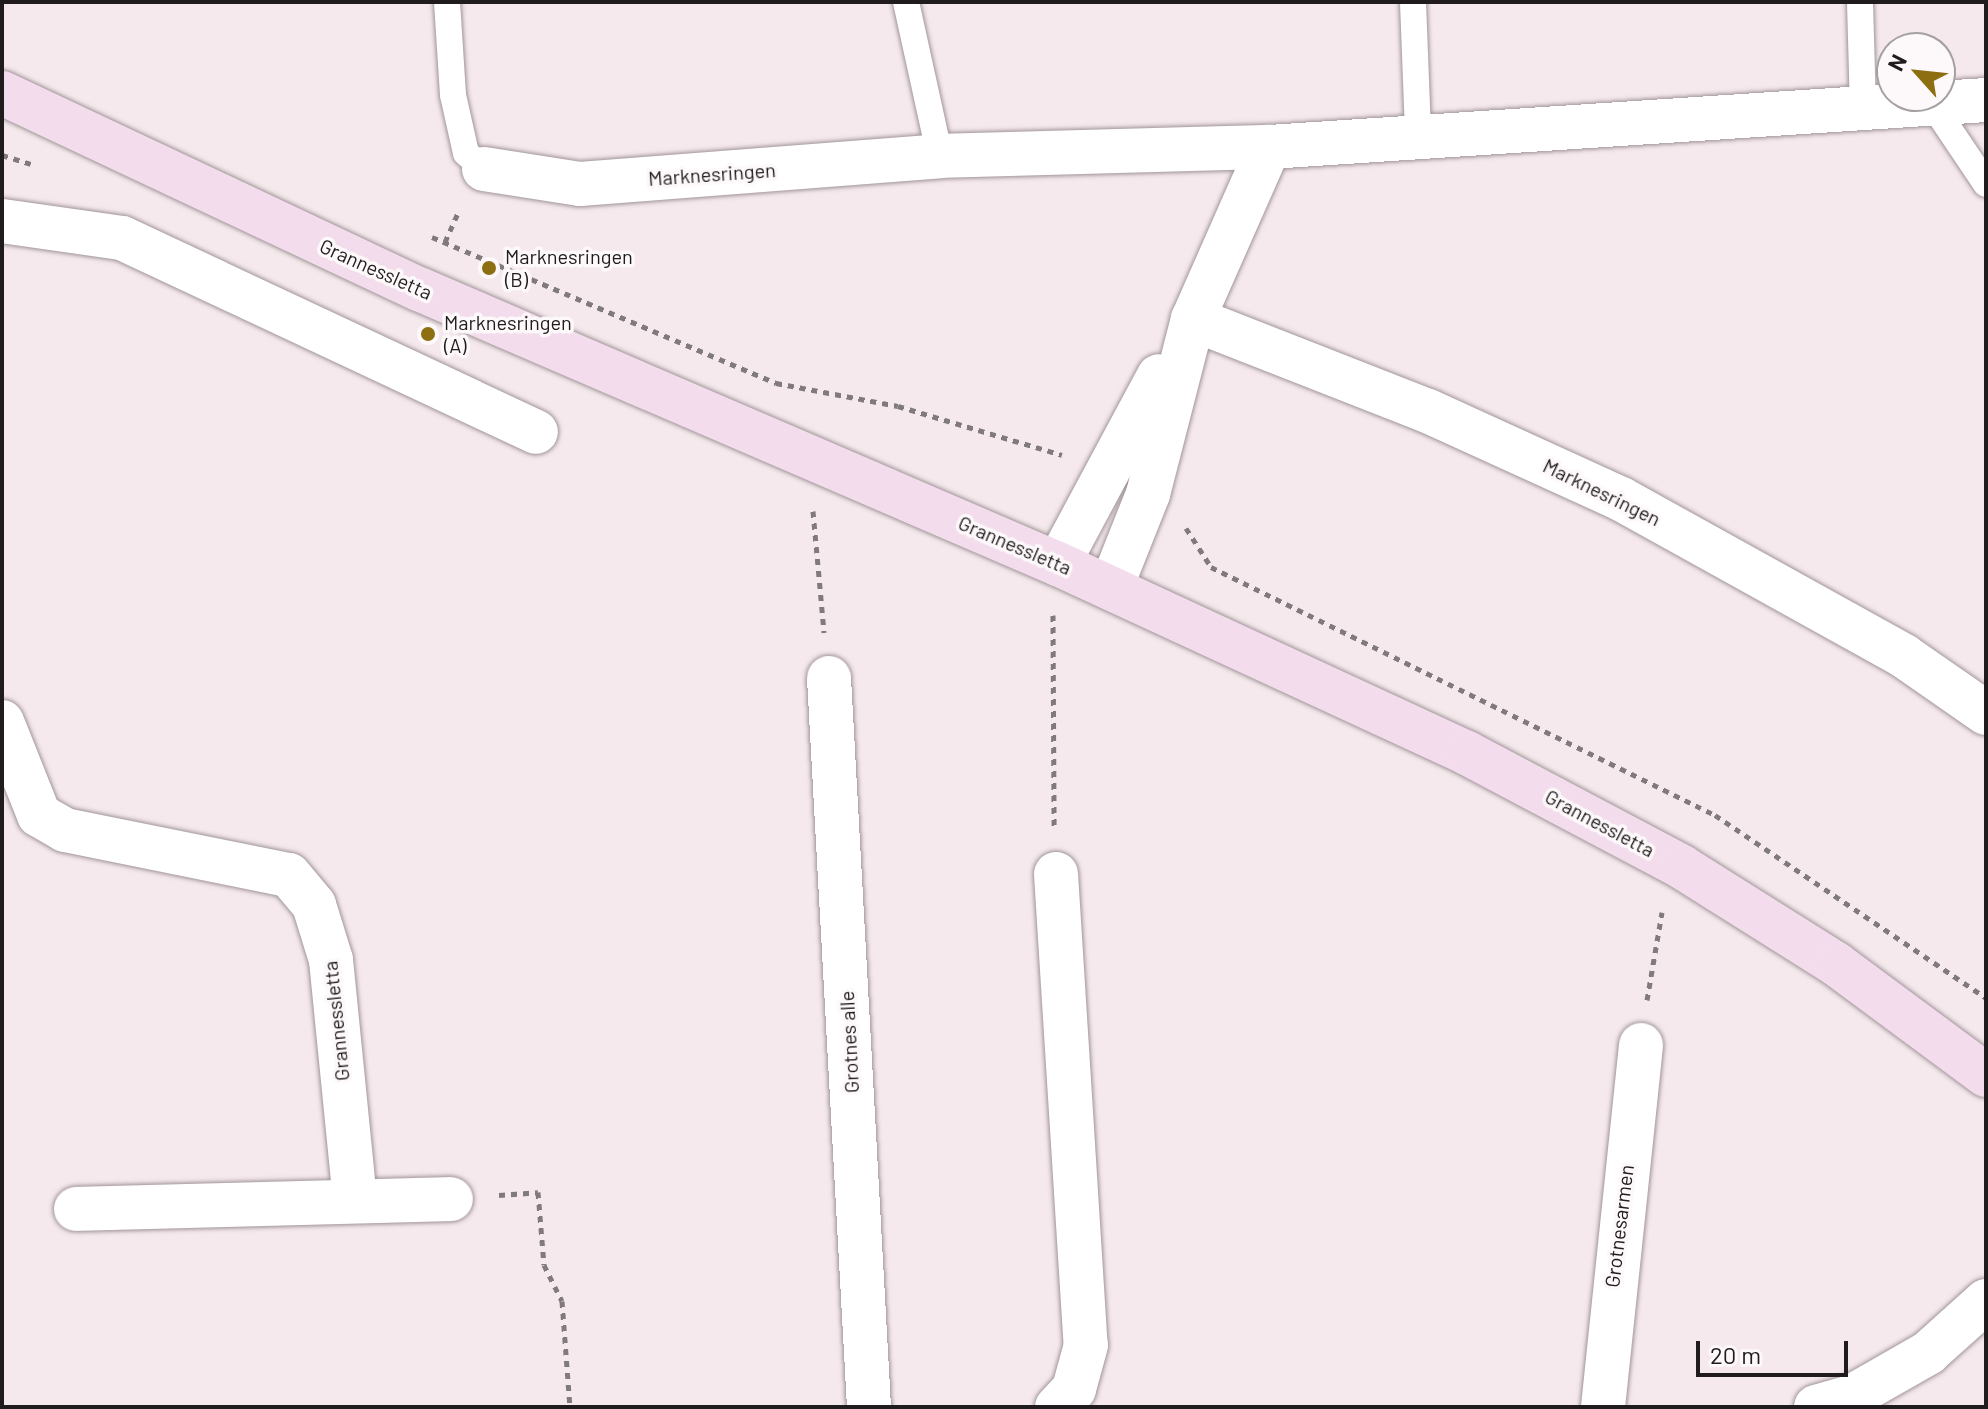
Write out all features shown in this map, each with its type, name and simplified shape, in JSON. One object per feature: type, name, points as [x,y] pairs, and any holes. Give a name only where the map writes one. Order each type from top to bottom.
[{"type":"main road","name":"Grannessletta","points":[[2,93],[1057,584],[1111,587],[1467,753],[1682,867],[1836,964],[1986,1075]]},
{"type":"street","name":"Marknesringen","points":[[1956,103],[1986,100]]},
{"type":"street","name":"Marknesringen","points":[[484,169],[580,184],[940,156],[1269,147],[1418,134],[1876,108]]},
{"type":"street","points":[[1057,584],[1193,319],[1269,147]]},
{"type":"street","points":[[2,221],[122,238],[536,432]]},
{"type":"street","name":"Marknesringen","points":[[1193,319],[1428,411],[1621,499],[1904,656],[1986,713]]},
{"type":"street","points":[[1111,587],[1148,494],[1193,319]]},
{"type":"street","name":"Grotnes alle","points":[[829,678],[869,1407]]},
{"type":"street","name":"Grannessletta","points":[[2,722],[39,815],[65,830],[289,875],[314,905],[331,960],[355,1201]]},
{"type":"street","points":[[1056,874],[1086,1345],[1074,1389],[1057,1407]]},
{"type":"street","name":"Grotnesarmen","points":[[1603,1407],[1641,1045]]},
{"type":"street","points":[[76,1209],[451,1199]]},
{"type":"street","points":[[1816,1407],[1851,1397],[1928,1353],[1986,1301]]},
{"type":"lane","points":[[447,2],[453,95],[466,153],[484,169]]},
{"type":"lane","points":[[906,2],[940,156]]},
{"type":"lane","points":[[1413,2],[1418,134]]},
{"type":"lane","points":[[1860,2],[1863,109]]},
{"type":"lane","points":[[1938,112],[1986,184]]},
{"type":"path","points":[[813,496],[829,678]]},
{"type":"path","points":[[1056,874],[1048,634],[1057,584]]},
{"type":"path","points":[[1641,1045],[1658,921],[1682,867]]},
{"type":"path","points":[[451,1199],[538,1192],[544,1265],[562,1301],[570,1407]]},
{"type":"place","name":"Marknesringen (B)","points":[[489,268]]},
{"type":"place","name":"Marknesringen (A)","points":[[428,334]]}]
